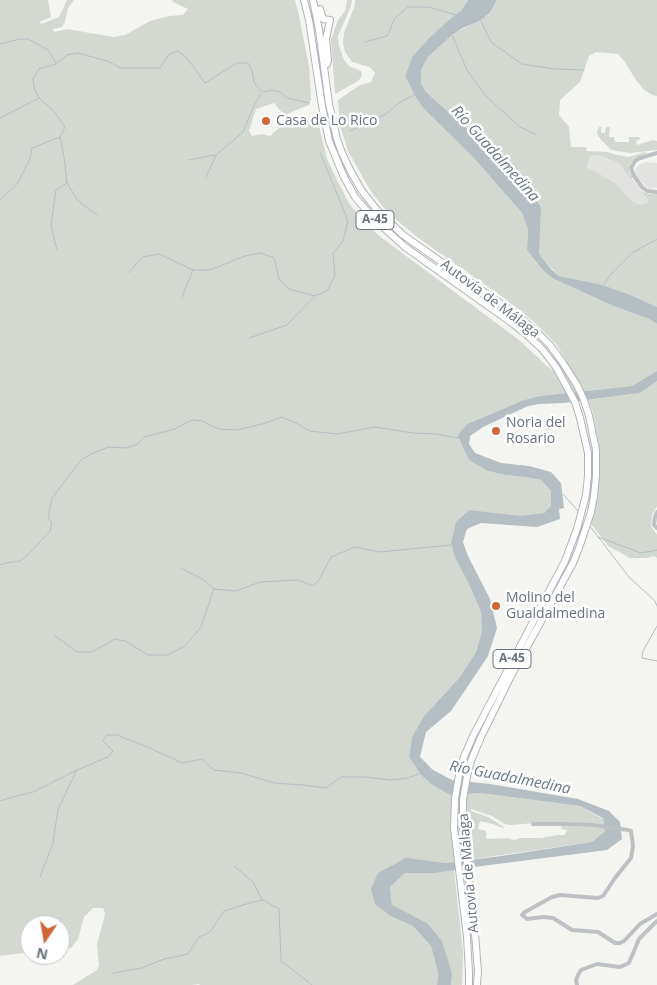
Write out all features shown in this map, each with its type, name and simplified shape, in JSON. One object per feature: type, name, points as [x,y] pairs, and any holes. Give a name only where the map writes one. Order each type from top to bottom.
[{"type":"highway","name":"Autovía de Málaga","points":[[304,0],[329,141],[335,158],[356,197],[372,217],[399,241],[512,322],[542,349],[556,367],[575,402],[588,453],[586,495],[577,530],[565,561],[474,734],[463,759],[459,776],[455,800],[454,828],[467,937],[469,985]]},
{"type":"highway","name":"Autovía de Málaga","points":[[313,0],[332,120],[342,154],[362,191],[377,210],[403,235],[510,310],[550,346],[577,385],[584,400],[596,450],[596,476],[591,512],[573,563],[481,737],[467,776],[463,800],[463,827],[478,971],[477,985]]},
{"type":"highway","points":[[318,0],[323,19],[330,20],[326,39],[328,60],[325,73]]},
{"type":"street","points":[[657,153],[640,158],[635,161],[631,168],[642,187],[647,191],[657,192]]},
{"type":"street","points":[[657,512],[654,526],[657,528]]},
{"type":"street","points":[[533,824],[592,825],[628,830],[632,831],[633,846],[631,858],[602,896],[598,898],[560,895],[552,897],[524,912],[522,915],[527,919],[553,918],[572,930],[598,932],[615,943],[620,943],[640,924],[657,914]]},
{"type":"street","points":[[578,985],[576,980],[581,970],[597,964],[620,967],[628,963],[639,939],[657,921]]},
{"type":"shaded area","points":[[0,0],[48,0],[51,17],[40,22],[41,24],[59,17],[67,0],[74,0],[68,8],[62,27],[53,29],[54,32],[67,29],[113,37],[125,35],[150,21],[169,16],[183,15],[188,9],[172,0],[295,0],[309,66],[311,99],[309,105],[284,115],[274,103],[256,109],[249,131],[252,136],[262,134],[270,136],[284,124],[301,118],[318,122],[327,159],[350,205],[378,235],[519,340],[553,370],[566,360],[556,344],[533,321],[504,298],[417,237],[387,212],[370,190],[348,151],[340,126],[338,100],[360,85],[371,82],[375,73],[370,67],[352,62],[345,52],[343,43],[344,33],[355,5],[355,0],[468,0],[461,11],[427,40],[412,57],[405,76],[414,94],[423,108],[473,157],[522,213],[528,229],[527,250],[554,279],[657,324],[657,371],[632,386],[540,396],[524,400],[467,424],[470,461],[488,471],[541,480],[551,491],[551,507],[544,513],[521,517],[469,510],[451,543],[455,558],[481,612],[482,631],[476,652],[460,677],[424,716],[412,737],[409,757],[421,775],[450,795],[480,793],[580,806],[603,819],[604,825],[536,823],[510,825],[471,809],[471,811],[488,817],[504,827],[480,821],[478,829],[486,831],[486,839],[507,838],[514,840],[565,835],[567,830],[561,829],[562,826],[592,827],[605,829],[605,831],[592,842],[446,863],[428,861],[378,873],[392,917],[413,926],[431,946],[438,973],[437,985],[73,985],[97,970],[99,965],[97,945],[105,914],[103,908],[93,908],[84,917],[78,939],[70,948],[70,915],[20,915],[20,953],[0,956]]},
{"type":"shaded area","points":[[347,0],[352,0],[338,36],[339,46],[344,60],[349,66],[361,71],[362,75],[359,80],[335,94],[331,40],[338,20],[345,11]]},
{"type":"shaded area","points":[[468,0],[497,0],[490,13],[481,20],[452,35],[428,57],[421,70],[421,83],[426,92],[464,126],[533,194],[541,208],[539,254],[552,270],[559,276],[603,285],[657,307],[657,324],[554,279],[543,270],[527,250],[528,229],[522,213],[473,157],[423,108],[414,94],[405,76],[412,57],[427,40],[461,11]]},
{"type":"shaded area","points":[[497,0],[657,0],[657,96],[643,89],[618,54],[596,52],[589,56],[580,82],[560,100],[559,115],[569,127],[571,147],[586,147],[587,151],[608,152],[629,157],[647,153],[634,159],[630,164],[629,171],[633,177],[631,179],[619,163],[601,156],[593,155],[590,157],[587,167],[615,183],[637,204],[643,205],[649,200],[641,191],[648,194],[657,194],[657,307],[603,285],[559,276],[538,254],[541,208],[464,126],[426,92],[421,83],[421,70],[428,57],[452,35],[490,14]]},
{"type":"shaded area","points":[[601,126],[601,133],[605,133],[606,127],[610,127],[609,137],[614,137],[615,142],[629,142],[629,137],[639,137],[640,139],[636,141],[637,145],[653,140],[657,141],[657,150],[631,153],[610,149],[598,136],[597,132]]},
{"type":"shaded area","points":[[593,155],[619,163],[649,199],[647,203],[643,205],[637,204],[624,192],[587,167],[590,157]]},
{"type":"shaded area","points":[[645,162],[657,163],[657,188],[649,189],[637,177],[636,168]]},
{"type":"shaded area","points":[[657,371],[657,381],[640,393],[528,406],[483,427],[470,436],[469,444],[475,453],[501,463],[529,466],[551,472],[561,483],[564,508],[559,509],[560,519],[537,527],[481,523],[467,529],[463,542],[490,599],[497,628],[488,656],[451,711],[426,732],[420,757],[433,770],[452,780],[490,784],[578,799],[609,811],[620,822],[622,839],[607,850],[436,873],[405,873],[390,887],[392,905],[427,923],[442,941],[452,974],[451,985],[437,985],[438,973],[431,946],[413,926],[392,917],[375,904],[371,889],[378,873],[406,858],[446,863],[501,856],[592,842],[605,831],[603,818],[580,806],[480,793],[450,795],[421,775],[409,757],[412,737],[424,716],[460,677],[476,652],[482,631],[481,612],[455,558],[451,543],[456,522],[469,510],[521,516],[544,513],[551,506],[551,491],[541,480],[488,471],[470,461],[458,435],[467,424],[524,400],[540,396],[632,386]]},
{"type":"shaded area","points":[[657,381],[657,506],[652,515],[651,526],[657,535],[657,558],[654,556],[630,558],[608,546],[591,524],[597,499],[600,464],[593,413],[588,400],[640,393]]},
{"type":"shaded area","points":[[454,870],[463,952],[462,985],[451,985],[452,974],[427,924],[392,905],[390,887],[405,873],[436,873]]},
{"type":"waterway","points":[[365,42],[387,36],[395,18],[408,7],[428,7],[457,15]]},
{"type":"waterway","points":[[481,21],[491,42],[522,64],[554,69],[584,70]]},
{"type":"waterway","points":[[452,35],[467,70],[485,95],[520,127],[535,134]]},
{"type":"waterway","points":[[0,44],[28,39],[48,50],[56,63]]},
{"type":"waterway","points":[[0,200],[18,183],[30,159],[32,148],[60,137],[65,127],[54,111],[39,98],[34,88],[33,79],[39,69],[56,64],[67,55],[78,53],[107,61],[121,68],[160,68],[169,54],[178,51],[187,58],[205,83],[237,63],[248,63],[252,70],[254,82],[262,92],[272,90],[280,92],[287,98],[309,103]]},
{"type":"waterway","points":[[206,177],[216,155],[243,132],[261,94]]},
{"type":"waterway","points":[[350,131],[386,114],[399,103],[414,95]]},
{"type":"waterway","points":[[0,118],[39,98]]},
{"type":"waterway","points":[[60,137],[67,183],[78,201],[97,215]]},
{"type":"waterway","points":[[128,273],[143,257],[159,254],[193,270],[210,270],[245,256],[261,253],[274,258],[279,279],[289,289],[315,296],[327,291],[335,276],[333,253],[343,241],[348,221],[320,152]]},
{"type":"waterway","points":[[189,160],[215,155]]},
{"type":"waterway","points":[[57,250],[51,225],[56,190],[67,183]]},
{"type":"waterway","points":[[602,287],[612,273],[632,253],[657,239]]},
{"type":"waterway","points":[[182,297],[193,270]]},
{"type":"waterway","points":[[249,338],[287,325],[314,297]]},
{"type":"waterway","points":[[0,565],[20,561],[50,531],[52,523],[48,517],[52,498],[81,460],[109,447],[127,448],[138,444],[144,437],[175,429],[192,420],[202,421],[219,429],[237,430],[266,423],[281,417],[310,431],[337,434],[375,427],[461,438]]},
{"type":"waterway","points":[[563,494],[579,512]]},
{"type":"waterway","points":[[589,525],[629,577],[655,601],[657,606]]},
{"type":"waterway","points":[[598,537],[641,553],[657,550]]},
{"type":"waterway","points":[[181,568],[204,580],[214,589],[236,591],[260,582],[298,580],[313,586],[319,580],[331,557],[355,547],[380,552],[451,545]]},
{"type":"waterway","points":[[54,635],[77,652],[92,652],[115,639],[125,641],[148,655],[167,655],[185,646],[201,627],[214,589]]},
{"type":"waterway","points":[[657,626],[643,651],[642,658],[657,661]]},
{"type":"waterway","points":[[0,801],[33,792],[108,757],[113,751],[103,741],[107,735],[117,735],[182,763],[202,759],[214,770],[241,773],[274,783],[326,788],[341,777],[391,780],[408,778],[421,773]]},
{"type":"waterway","points":[[40,877],[53,843],[58,809],[77,770]]},
{"type":"waterway","points":[[234,866],[253,882],[262,900]]},
{"type":"waterway","points":[[113,973],[142,968],[164,959],[188,954],[199,937],[210,932],[224,911],[263,900],[279,909],[281,961],[312,985]]},
{"type":"place","name":"Casa de Lo Rico","points":[[266,121]]},
{"type":"place","name":"Noria del Rosario","points":[[496,431]]},
{"type":"place","name":"Molino del Gualdalmedina","points":[[496,606]]},
{"type":"water label","name":"Río Guadalmedina","points":[[495,154]]},
{"type":"water label","name":"Río Guadalmedina","points":[[510,778]]}]
